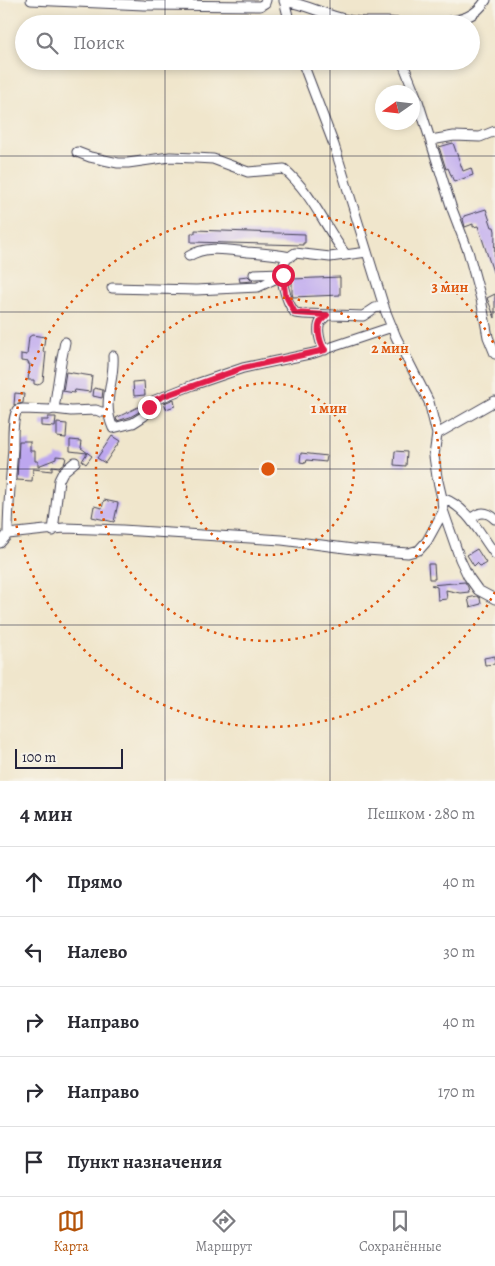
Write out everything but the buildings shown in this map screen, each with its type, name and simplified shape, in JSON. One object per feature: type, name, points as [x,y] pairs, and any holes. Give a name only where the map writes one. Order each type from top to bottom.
[{"type":"street","points":[[31,0],[144,5],[260,6],[266,0]]},
{"type":"street","points":[[472,15],[486,0]]},
{"type":"street","points":[[288,15],[284,1],[298,3],[331,15]]},
{"type":"street","points":[[305,70],[334,145],[384,306],[401,349],[429,402],[437,434],[434,456],[443,510],[460,559],[468,576],[478,590],[495,599]]},
{"type":"street","points":[[406,70],[418,101],[452,209],[468,251],[481,299],[488,337],[495,354]]},
{"type":"street","points":[[430,140],[454,136],[480,137],[495,131]]},
{"type":"street","points":[[77,152],[118,163],[170,157],[195,158],[213,160],[248,172],[284,170],[292,176],[312,201],[346,255]]},
{"type":"street","points":[[189,256],[213,249],[228,249],[290,256]]},
{"type":"street","points":[[367,252],[330,257],[295,253],[287,259],[283,267],[285,294],[295,313],[363,316],[375,308],[384,306]]},
{"type":"street","points":[[254,274],[283,274]]},
{"type":"street","points":[[112,288],[196,290],[258,287],[283,274]]},
{"type":"street","points":[[325,350],[322,346],[319,328],[320,322],[327,315]]},
{"type":"street","points":[[113,356],[114,362],[108,389],[108,411],[113,428],[133,423],[144,416],[155,400],[164,396],[243,368],[325,350],[392,327]]},
{"type":"street","points":[[54,409],[60,362],[65,342]]},
{"type":"street","points":[[437,434],[495,401]]},
{"type":"street","points":[[8,534],[15,414],[18,410],[23,408],[108,411]]},
{"type":"street","points":[[54,531],[59,480],[63,472],[75,462]]},
{"type":"street","points":[[442,498],[450,501],[472,519],[495,554]]},
{"type":"street","points":[[0,542],[8,534],[54,531],[64,528],[255,538],[408,553],[419,550],[427,541],[443,510]]},
{"type":"street","points":[[472,519],[475,515],[483,512],[489,513],[495,519]]},
{"type":"route","points":[[149,407],[155,400],[164,396],[243,368],[325,350],[322,346],[319,328],[320,322],[327,315],[295,313],[285,294],[283,275]]}]
